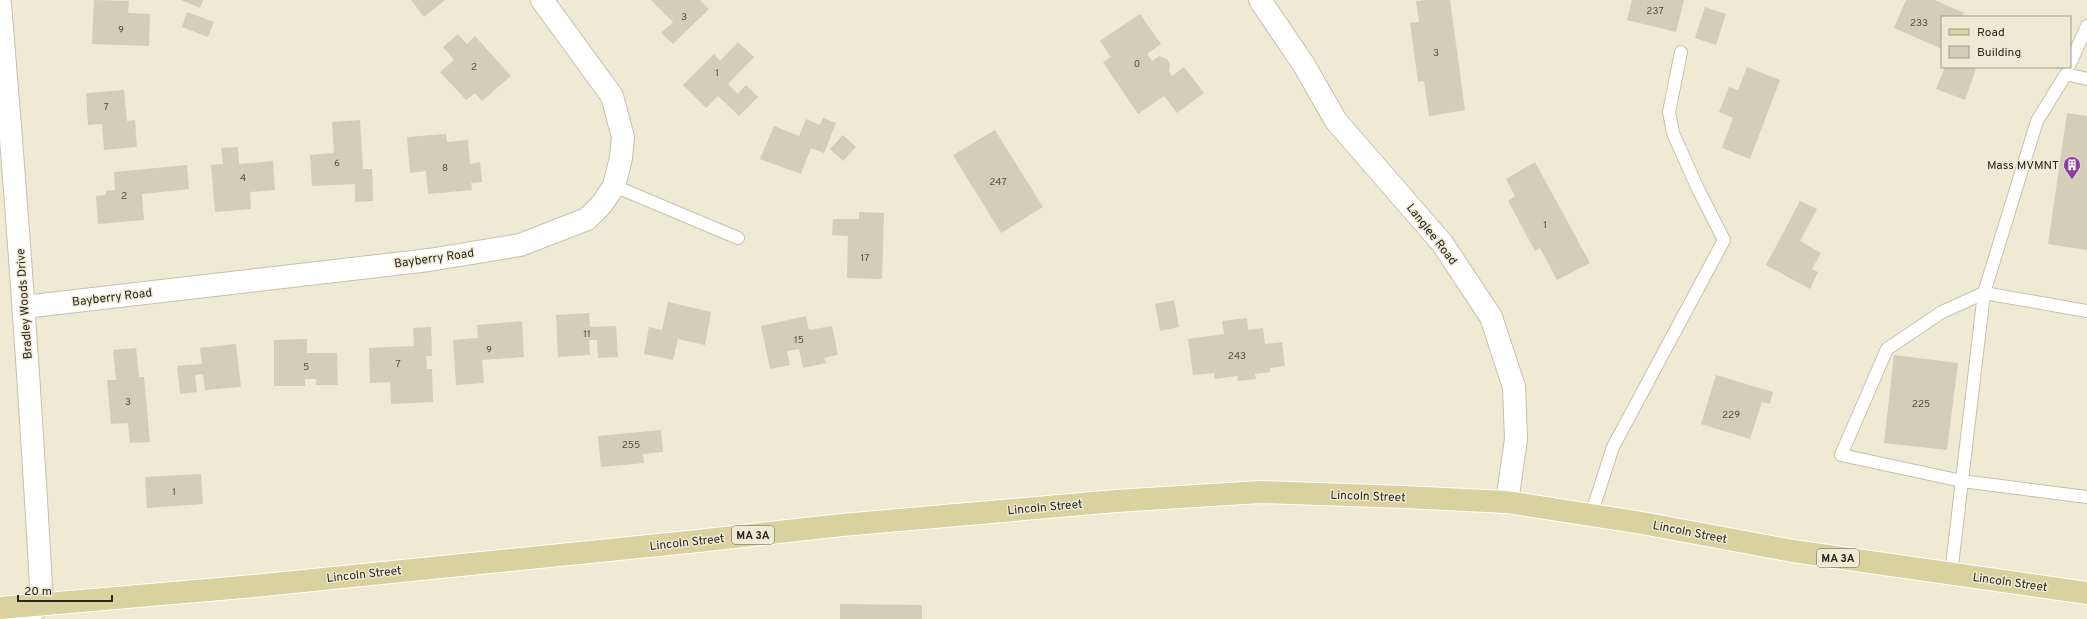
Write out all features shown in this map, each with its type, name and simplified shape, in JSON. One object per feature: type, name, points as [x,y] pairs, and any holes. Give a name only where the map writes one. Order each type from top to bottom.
[{"type":"main road","name":"Lincoln Street","points":[[0,608],[254,586],[842,525],[1116,501],[1260,492],[1507,502],[1591,515],[1793,551],[2087,593]]},
{"type":"street","name":"Bayberry Road","points":[[24,307],[429,260],[520,245],[587,219],[602,204],[614,186],[621,158],[623,137],[612,96],[542,0]]},
{"type":"street","name":"Langlee Road","points":[[1264,2],[1270,16],[1304,65],[1336,121],[1442,243],[1491,317],[1514,387],[1516,439],[1507,502]]},
{"type":"street","name":"Bradley Woods Drive","points":[[0,4],[33,430],[42,604]]},
{"type":"street","points":[[22,619],[42,604]]},
{"type":"lane","points":[[2071,62],[2087,26]]},
{"type":"lane","points":[[1591,515],[1613,446],[1724,240],[1673,133],[1669,112],[1681,52]]},
{"type":"lane","points":[[1951,574],[1984,293],[2036,121],[2068,69],[2087,79]]},
{"type":"lane","points":[[614,186],[738,238]]},
{"type":"lane","points":[[2087,311],[1984,293],[1942,312],[1887,348],[1841,455],[1962,481],[2087,497]]},
{"type":"building","points":[[94,0],[129,1],[128,13],[150,14],[149,46],[92,44]]},
{"type":"building","points":[[181,0],[203,0],[200,8]]},
{"type":"building","points":[[411,0],[445,0],[424,17]]},
{"type":"building","points":[[651,0],[700,0],[709,9],[673,44],[661,33],[673,22]]},
{"type":"building","points":[[1450,0],[1465,110],[1429,116],[1424,81],[1418,82],[1410,23],[1419,22],[1416,1]]},
{"type":"building","points":[[1632,0],[1684,0],[1676,32],[1627,20]]},
{"type":"building","points":[[1906,0],[1935,0],[1964,13],[1962,16],[1941,16],[1941,49],[1894,28]]},
{"type":"building","points":[[1705,7],[1726,14],[1716,45],[1695,38]]},
{"type":"building","points":[[187,12],[214,22],[208,37],[182,27]]},
{"type":"building","points":[[1140,14],[1161,44],[1147,54],[1152,61],[1159,56],[1167,59],[1170,64],[1169,71],[1172,76],[1184,67],[1204,93],[1177,113],[1164,96],[1138,114],[1103,62],[1111,57],[1100,41]]},
{"type":"building","points":[[458,34],[467,44],[475,36],[511,76],[482,101],[475,93],[466,100],[440,72],[454,60],[443,47]]},
{"type":"building","points":[[738,42],[754,57],[728,84],[738,94],[746,85],[758,97],[739,116],[718,96],[706,108],[683,85],[714,54],[720,61]]},
{"type":"building","points":[[1747,67],[1780,80],[1750,159],[1722,148],[1733,118],[1719,112],[1729,87],[1738,90]]},
{"type":"building","points":[[1945,68],[1976,69],[1965,100],[1936,89]]},
{"type":"building","points":[[124,90],[127,121],[135,120],[137,147],[104,150],[102,124],[88,125],[86,93]]},
{"type":"building","name":"Mass MVMNT","points":[[2067,113],[2087,116],[2087,250],[2048,244]]},
{"type":"building","points":[[823,118],[836,123],[824,153],[811,148],[801,174],[760,159],[774,126],[799,136],[806,119],[820,125]]},
{"type":"building","points":[[360,120],[363,169],[372,169],[373,201],[355,202],[355,184],[312,186],[310,155],[334,153],[332,122]]},
{"type":"building","points":[[995,130],[1043,207],[1001,233],[953,155]]},
{"type":"building","points":[[446,134],[447,142],[468,140],[470,164],[480,162],[482,182],[471,183],[472,190],[428,194],[426,171],[410,173],[407,137]]},
{"type":"building","points":[[843,135],[856,147],[843,161],[830,149]]},
{"type":"building","points":[[238,147],[239,164],[273,161],[275,190],[250,192],[251,209],[215,212],[211,165],[223,164],[221,148]]},
{"type":"building","points":[[1535,162],[1590,263],[1557,280],[1540,248],[1535,251],[1508,201],[1515,196],[1506,179]]},
{"type":"building","points":[[187,165],[189,189],[142,194],[144,220],[98,224],[96,196],[106,195],[106,191],[115,190],[114,172]]},
{"type":"building","points":[[1800,201],[1817,209],[1800,241],[1821,253],[1812,269],[1818,272],[1810,289],[1766,265]]},
{"type":"building","points":[[859,212],[884,213],[882,279],[847,278],[848,236],[832,235],[833,219],[859,219]]},
{"type":"building","points":[[1174,300],[1179,327],[1160,331],[1155,304]]},
{"type":"building","points":[[668,302],[711,312],[705,345],[678,339],[673,360],[644,354],[649,327],[662,330]]},
{"type":"building","points":[[589,313],[590,327],[616,326],[618,357],[598,358],[597,340],[589,340],[590,355],[558,357],[556,315]]},
{"type":"building","points":[[806,316],[809,330],[832,326],[838,355],[824,358],[826,363],[803,368],[799,349],[787,351],[790,365],[770,369],[761,326]]},
{"type":"building","points":[[1247,318],[1248,330],[1263,328],[1265,344],[1282,342],[1285,366],[1270,368],[1270,372],[1255,374],[1256,379],[1238,381],[1237,376],[1215,379],[1214,373],[1193,375],[1188,339],[1224,334],[1222,321]]},
{"type":"building","points":[[522,321],[524,357],[482,360],[484,383],[456,385],[453,340],[478,338],[477,325]]},
{"type":"building","points":[[431,327],[432,356],[426,356],[427,369],[432,369],[433,402],[391,404],[390,382],[370,383],[369,348],[414,346],[413,328]]},
{"type":"building","points":[[307,339],[307,353],[337,353],[338,385],[316,385],[316,379],[305,379],[305,386],[274,386],[274,340]]},
{"type":"building","points":[[236,344],[241,387],[205,390],[203,374],[195,375],[197,392],[180,394],[177,366],[202,364],[200,348]]},
{"type":"building","points":[[136,348],[139,377],[144,377],[150,442],[130,443],[128,423],[111,424],[107,380],[116,380],[113,350]]},
{"type":"building","points":[[1894,355],[1958,363],[1947,450],[1884,443]]},
{"type":"building","points":[[1716,375],[1773,392],[1770,404],[1762,402],[1750,439],[1701,424]]},
{"type":"building","points":[[661,430],[663,452],[643,454],[644,463],[601,467],[598,436]]},
{"type":"building","points":[[201,474],[203,504],[147,508],[145,477]]},
{"type":"building","points":[[840,604],[922,605],[922,619],[840,619]]},
{"type":"place","name":"Mass MVMNT","points":[[2072,180]]}]
